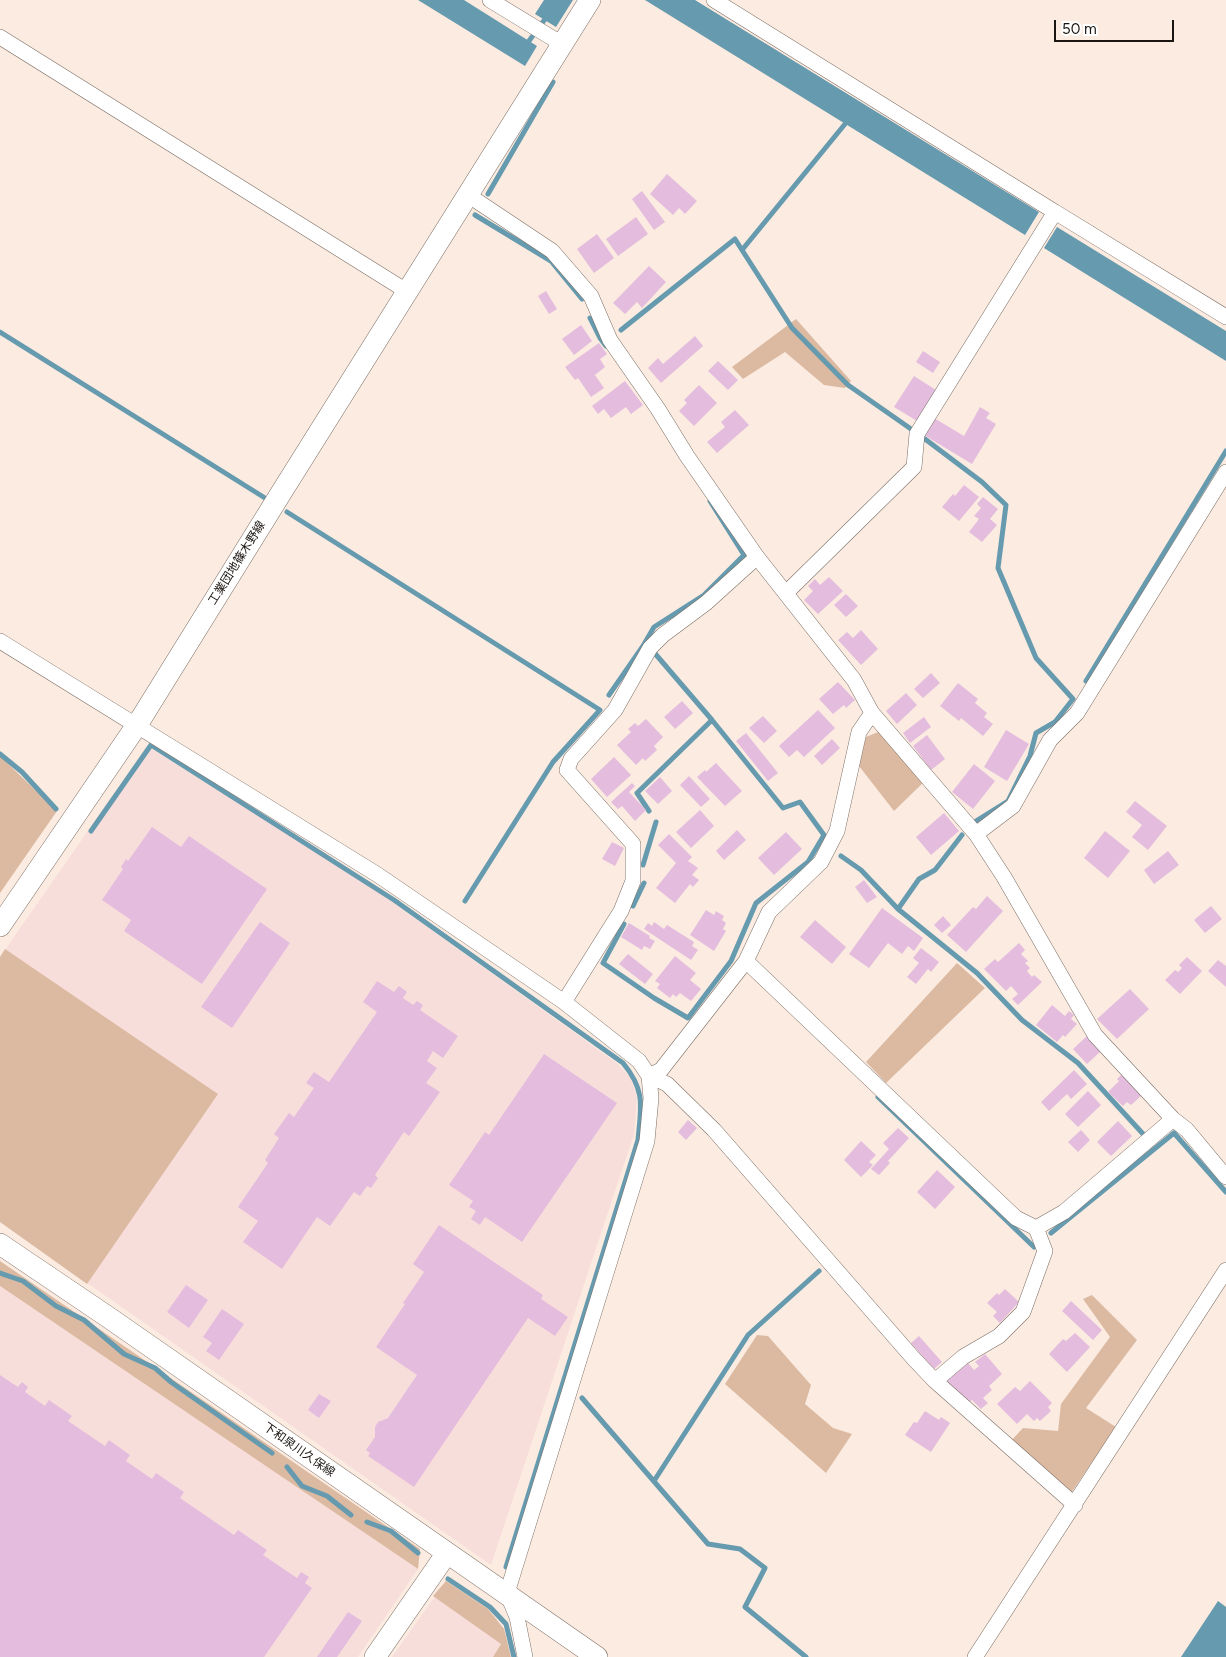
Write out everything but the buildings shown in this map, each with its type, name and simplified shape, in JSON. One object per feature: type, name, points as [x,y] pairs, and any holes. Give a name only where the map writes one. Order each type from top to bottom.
[{"type":"street","points":[[490,0],[562,44]]},
{"type":"street","name":"工業団地篠木野線","points":[[0,926],[137,725],[280,492],[408,292],[590,0]]},
{"type":"street","points":[[714,0],[1226,317]]},
{"type":"street","points":[[0,37],[408,292]]},
{"type":"street","points":[[468,195],[552,251],[591,296],[610,340],[757,557],[854,680],[872,713],[976,834],[1004,877],[1095,1035],[1186,1130],[1226,1176]]},
{"type":"street","points":[[786,593],[914,467],[917,434],[1055,212]]},
{"type":"street","points":[[976,834],[1013,806],[1050,740],[1078,713],[1226,472]]},
{"type":"street","points":[[564,1002],[621,911],[632,881],[633,844],[567,770],[571,759],[615,710],[650,648],[663,635],[706,603],[757,557]]},
{"type":"street","points":[[0,641],[378,875],[564,1002],[639,1061],[649,1076],[651,1098],[647,1141],[507,1593],[518,1617],[525,1657]]},
{"type":"street","points":[[649,1076],[662,1070],[746,961],[768,912],[821,862],[837,831],[859,732],[872,713]]},
{"type":"street","points":[[746,961],[1016,1218],[1036,1228],[1045,1251],[1023,1312],[999,1336],[963,1357],[936,1381]]},
{"type":"street","points":[[649,1076],[667,1084],[714,1130],[914,1359],[936,1381],[1075,1504]]},
{"type":"street","points":[[1036,1228],[1064,1212],[1174,1119]]},
{"type":"street","name":"下和泉川久保線","points":[[0,1244],[597,1657]]},
{"type":"street","points":[[975,1657],[1226,1270]]},
{"type":"street","points":[[375,1657],[447,1553]]},
{"type":"shaded area","points":[[796,319],[851,381],[845,388],[824,385],[785,352],[743,379],[732,367]]},
{"type":"shaded area","points":[[883,730],[926,780],[894,811],[859,766],[866,737]]},
{"type":"shaded area","points":[[147,746],[371,887],[618,1064],[631,1079],[637,1097],[634,1134],[491,1565],[0,1222],[0,957]]},
{"type":"shaded area","points":[[0,756],[57,811],[0,893]]},
{"type":"shaded area","points":[[5,949],[218,1094],[87,1284],[0,1222],[0,957]]},
{"type":"shaded area","points":[[957,963],[985,988],[886,1083],[866,1062]]},
{"type":"shaded area","points":[[0,1261],[420,1549],[418,1569],[0,1286]]},
{"type":"shaded area","points":[[0,1286],[418,1569],[358,1657],[0,1657]]},
{"type":"shaded area","points":[[1092,1295],[1137,1340],[1086,1408],[1116,1427],[1071,1493],[1010,1442],[1023,1428],[1058,1431],[1061,1404],[1110,1337],[1083,1299]]},
{"type":"shaded area","points":[[757,1335],[768,1336],[811,1385],[805,1404],[833,1428],[852,1434],[826,1473],[725,1384]]},
{"type":"shaded area","points":[[446,1581],[488,1609],[504,1629],[511,1657],[392,1657]]},
{"type":"shaded area","points":[[446,1581],[488,1609],[504,1629],[511,1657],[493,1657],[501,1644],[433,1596]]},
{"type":"water","points":[[418,0],[464,0],[537,46],[525,66]]},
{"type":"water","points":[[544,0],[573,0],[556,27],[535,14]]},
{"type":"water","points":[[645,0],[695,0],[1039,212],[1025,235]]},
{"type":"water","points":[[1057,227],[1226,331],[1226,361],[1044,248]]},
{"type":"water","points":[[1218,1601],[1226,1607],[1226,1657],[1181,1657]]},
{"type":"waterway","points":[[526,45],[548,15]]},
{"type":"waterway","points":[[488,194],[553,82]]},
{"type":"waterway","points":[[845,124],[742,250],[792,328],[848,385],[911,429]]},
{"type":"waterway","points":[[475,215],[551,261],[582,299]]},
{"type":"waterway","points":[[621,330],[735,239],[742,250]]},
{"type":"waterway","points":[[590,318],[606,346]]},
{"type":"waterway","points":[[0,332],[265,498]]},
{"type":"waterway","points":[[925,439],[982,482],[1006,505],[998,568],[1036,658],[1073,699],[1055,722],[1036,733],[1030,756],[1008,801],[976,821]]},
{"type":"waterway","points":[[1086,681],[1226,451]]},
{"type":"waterway","points":[[643,646],[654,627],[704,595],[744,555],[710,501]]},
{"type":"waterway","points":[[287,512],[600,710],[553,762],[465,901]]},
{"type":"waterway","points":[[609,695],[643,646],[645,647]]},
{"type":"waterway","points":[[624,924],[603,963],[654,998],[688,1018],[731,961],[756,903],[808,862],[824,835],[800,802],[783,808],[712,720],[652,650]]},
{"type":"waterway","points":[[649,811],[637,793],[712,720]]},
{"type":"waterway","points":[[91,831],[151,745],[394,900],[623,1063],[630,1073],[639,1091],[641,1109],[638,1140],[506,1567]]},
{"type":"waterway","points":[[0,754],[22,772],[56,809]]},
{"type":"waterway","points":[[643,865],[656,822]]},
{"type":"waterway","points":[[898,909],[919,879],[935,870],[962,835]]},
{"type":"waterway","points":[[841,856],[861,870],[898,909],[977,973],[1022,1020],[1078,1063],[1144,1135]]},
{"type":"waterway","points":[[633,906],[644,883]]},
{"type":"waterway","points":[[878,1097],[1034,1247]]},
{"type":"waterway","points":[[1051,1233],[1174,1133],[1226,1192]]},
{"type":"waterway","points":[[654,1481],[748,1335],[819,1271]]},
{"type":"waterway","points":[[0,1273],[23,1281],[56,1306],[84,1320],[124,1354],[155,1368],[171,1382],[272,1453]]},
{"type":"waterway","points":[[582,1398],[708,1544],[740,1549],[765,1568],[745,1607],[806,1657]]},
{"type":"waterway","points":[[287,1467],[302,1486],[327,1496],[351,1515]]},
{"type":"waterway","points":[[367,1522],[391,1531],[418,1553]]},
{"type":"waterway","points":[[448,1579],[490,1607],[506,1624],[514,1657]]}]
